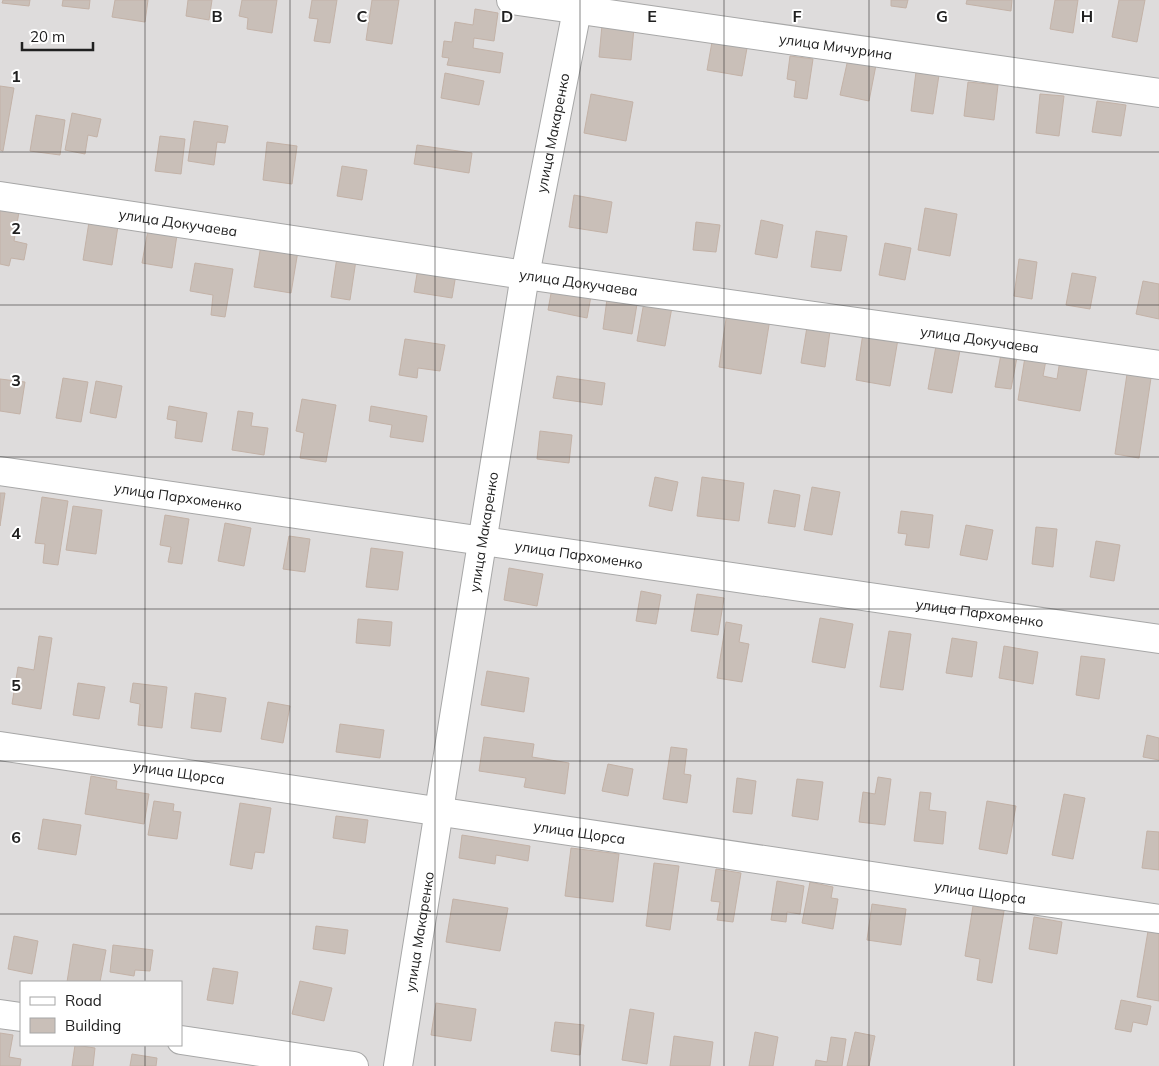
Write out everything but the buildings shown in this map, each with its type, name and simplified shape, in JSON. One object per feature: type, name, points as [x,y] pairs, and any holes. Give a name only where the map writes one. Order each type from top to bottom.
[{"type":"street","name":"улица Мичурина","points":[[511,0],[578,5],[1159,94]]},
{"type":"street","name":"улица Макаренко","points":[[398,1066],[525,275],[578,5]]},
{"type":"street","name":"улица Докучаева","points":[[0,196],[525,275],[1159,365]]},
{"type":"street","name":"улица Пархоменко","points":[[0,471],[1159,639]]},
{"type":"street","name":"улица Щорса","points":[[0,746],[1159,919]]},
{"type":"street","points":[[0,1014],[20,1017]]},
{"type":"street","points":[[182,1040],[354,1066]]},
{"type":"shaded area","points":[[0,0],[1159,0],[1159,1066],[0,1066]]}]
